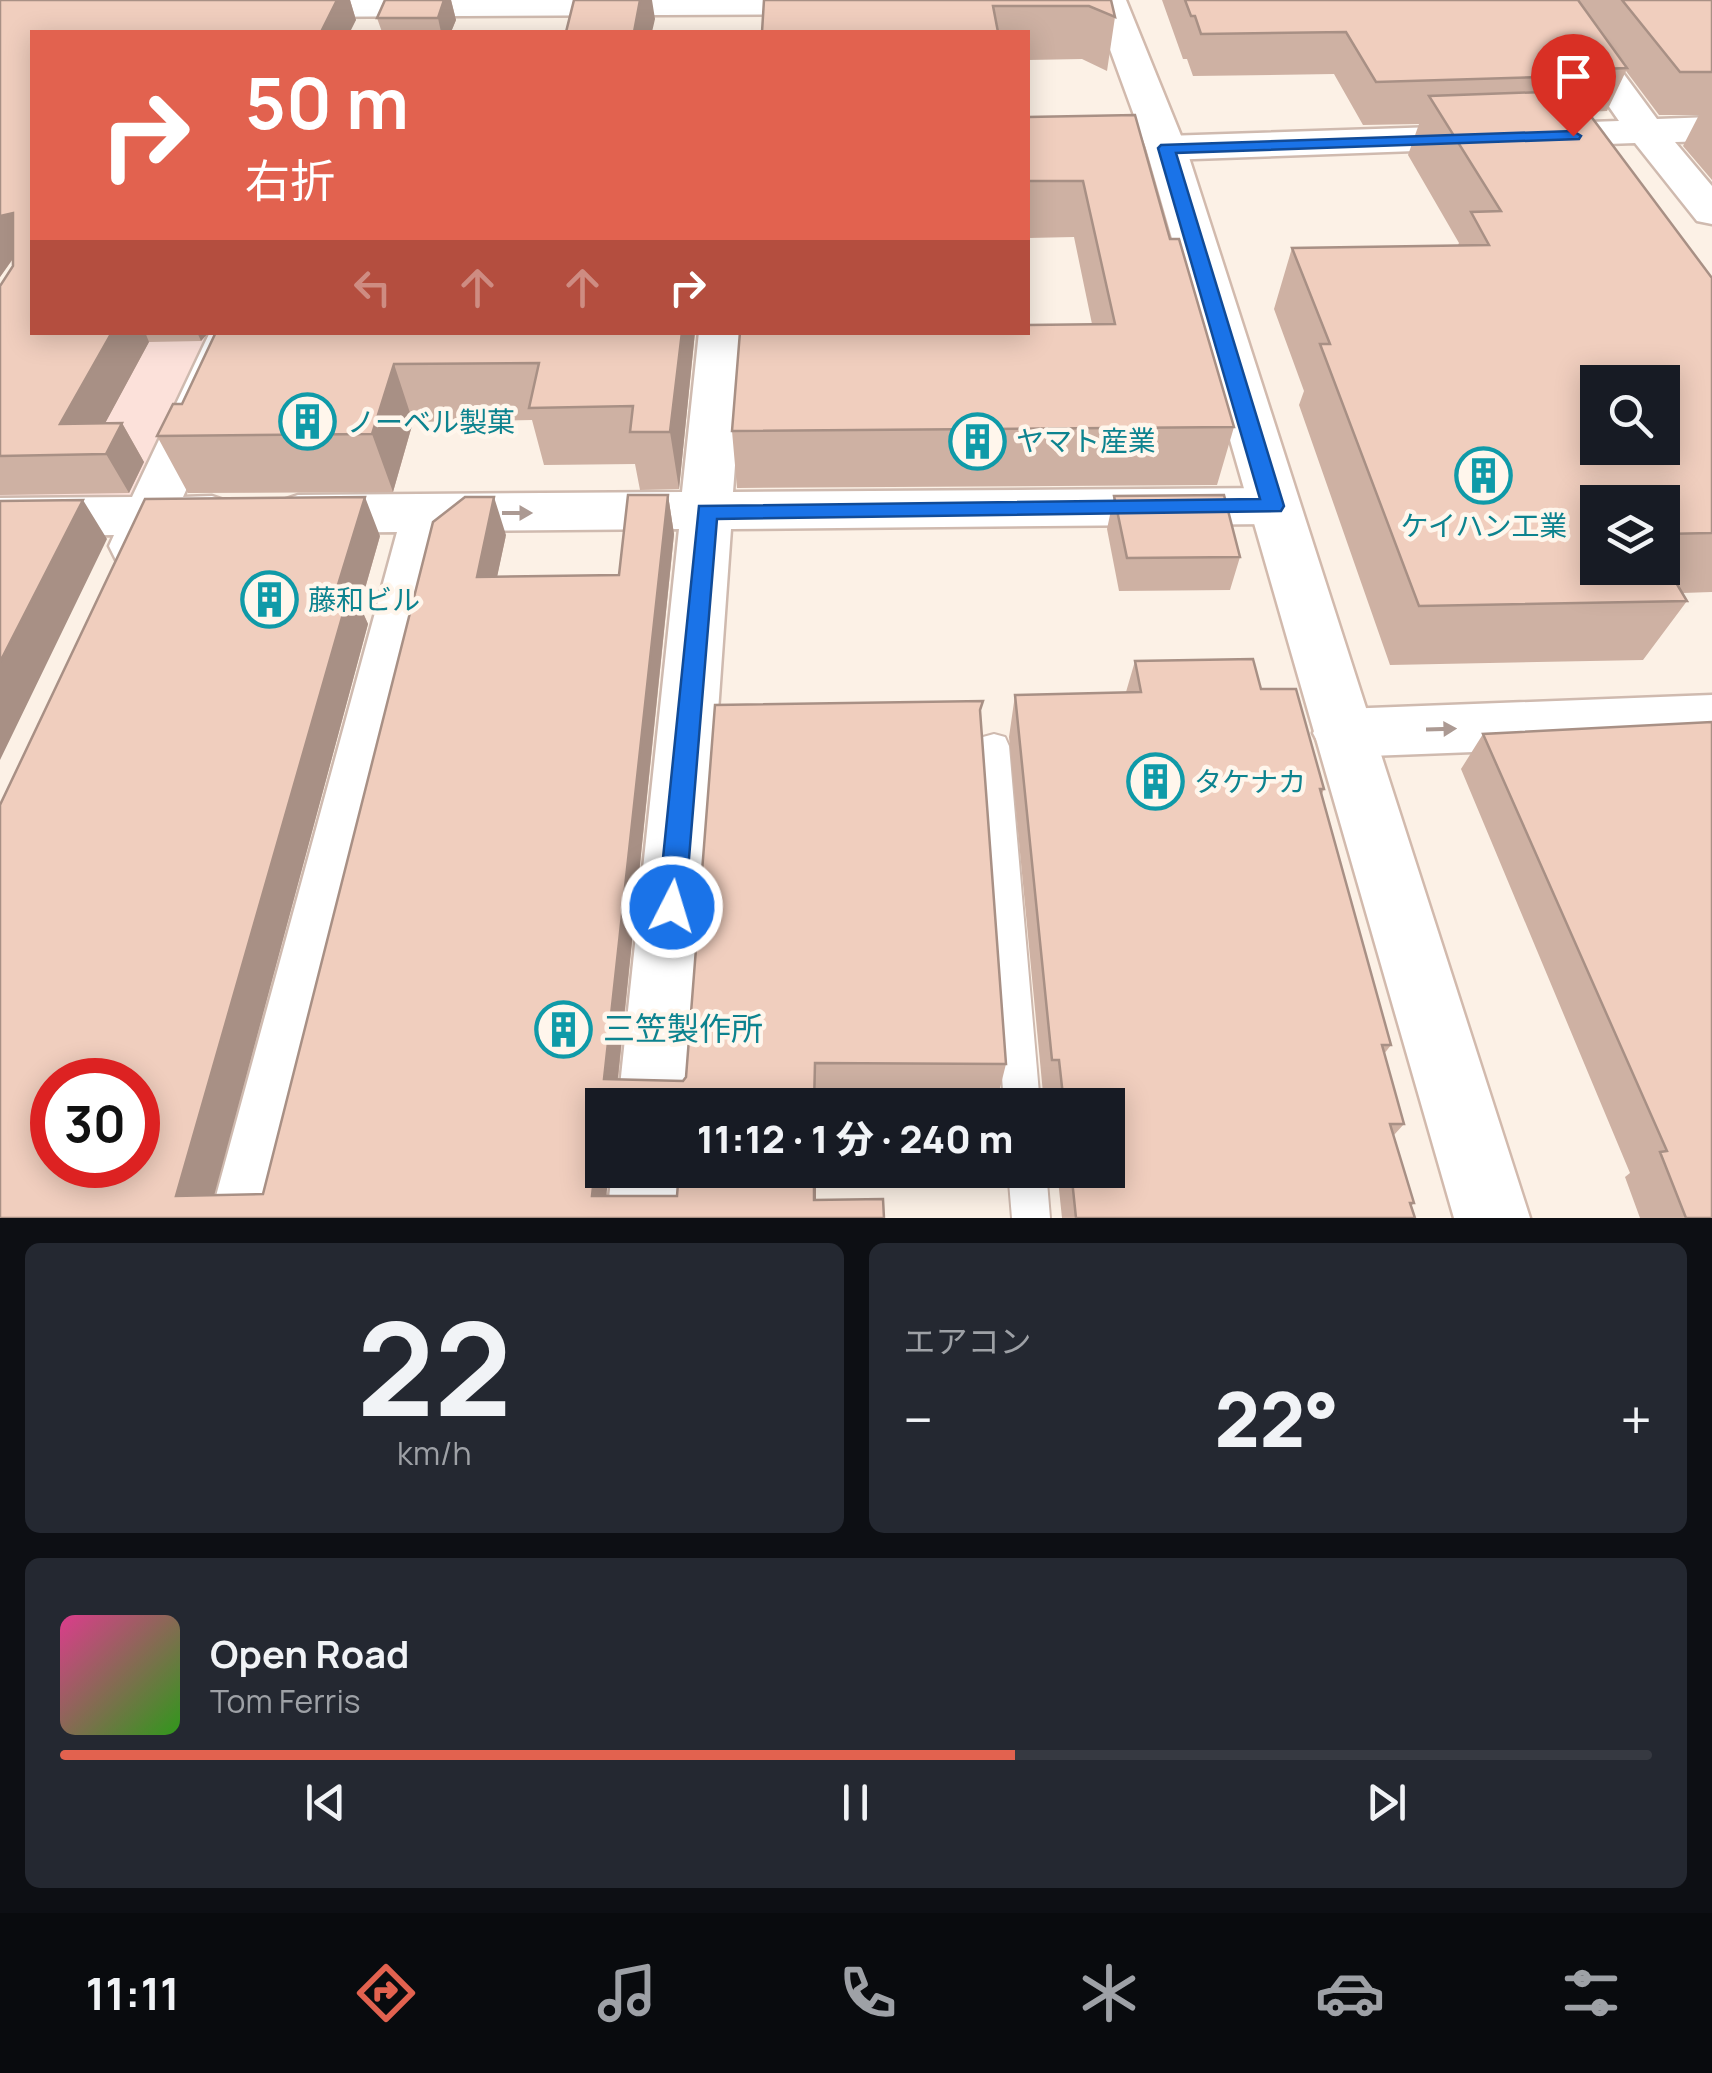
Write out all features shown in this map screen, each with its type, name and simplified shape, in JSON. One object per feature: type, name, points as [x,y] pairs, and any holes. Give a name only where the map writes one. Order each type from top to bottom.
[{"type":"street","points":[[1552,0],[1647,134],[1712,212]]},
{"type":"street","points":[[1096,1],[1166,148],[1492,1218]]},
{"type":"street","points":[[236,8],[378,13],[562,3],[750,12],[870,3]]},
{"type":"street","points":[[1166,148],[1712,129]]},
{"type":"street","points":[[116,586],[231,335]]},
{"type":"street","points":[[655,1088],[722,335]]},
{"type":"street","points":[[0,517],[1273,506]]},
{"type":"street","points":[[248,1218],[428,514]]},
{"type":"street","points":[[1343,733],[1712,719]]},
{"type":"street","points":[[644,1218],[647,1188]]},
{"type":"lane","points":[[994,746],[1021,1088]]},
{"type":"lane","points":[[1028,1188],[1031,1218]]},
{"type":"shaded area","points":[[30,334],[208,335],[130,499],[0,500],[0,361]]},
{"type":"building","points":[[0,0],[337,0],[322,30],[30,30],[30,335],[110,335],[60,424],[122,423],[106,454],[0,456],[0,286],[13,266],[13,213],[0,216]]},
{"type":"building","points":[[385,0],[444,0],[438,18],[377,18]]},
{"type":"building","points":[[574,0],[640,0],[634,30],[566,30]]},
{"type":"building","points":[[764,0],[1111,0],[1115,17],[1089,6],[993,6],[998,30],[762,30]]},
{"type":"building","points":[[1185,0],[1578,0],[1627,68],[1539,71],[1543,77],[1376,82],[1346,32],[1201,34]]},
{"type":"building","points":[[1622,0],[1712,0],[1712,72],[1680,72]]},
{"type":"building","points":[[1572,91],[1712,278],[1712,533],[1680,534],[1680,485],[1580,485],[1580,585],[1677,585],[1687,601],[1419,606],[1320,344],[1330,344],[1292,248],[1489,245],[1471,212],[1501,211],[1429,96]]},
{"type":"building","points":[[1135,115],[1170,239],[1179,239],[1234,427],[732,431],[740,335],[1030,335],[1030,325],[1115,324],[1083,181],[1030,181],[1030,117]]},
{"type":"building","points":[[215,335],[682,335],[670,432],[630,432],[633,406],[529,408],[539,363],[394,364],[372,434],[157,436],[173,404],[182,404]]},
{"type":"building","points":[[628,495],[668,495],[604,1079],[683,1081],[686,1077],[715,705],[983,701],[980,710],[1006,1064],[815,1063],[814,1088],[585,1088],[585,1188],[593,1188],[592,1196],[677,1196],[678,1188],[814,1188],[814,1200],[883,1199],[884,1218],[0,1218],[0,805],[145,499],[365,497],[333,601],[351,586],[176,1196],[263,1194],[433,522],[465,497],[494,497],[477,577],[619,575]]},
{"type":"building","points":[[1224,495],[1240,557],[1127,558],[1114,496]]},
{"type":"building","points":[[83,500],[0,662],[0,501]]},
{"type":"building","points":[[1253,659],[1261,689],[1296,689],[1391,1045],[1382,1045],[1404,1124],[1390,1124],[1415,1218],[1076,1218],[1073,1188],[1125,1188],[1125,1088],[1062,1088],[1059,1060],[1052,1060],[1015,695],[1141,692],[1135,661]]},
{"type":"building","points":[[1712,722],[1712,1218],[1686,1218],[1660,1152],[1667,1151],[1483,734]]},
{"type":"place","name":"ノーベル製菓","points":[[308,422]]},
{"type":"place","name":"ヤマト産業","points":[[977,441]]},
{"type":"place","name":"ケイハン工業","points":[[1484,475]]},
{"type":"place","name":"藤和ビル","points":[[269,600]]},
{"type":"place","name":"タケナカ","points":[[1155,782]]},
{"type":"place","name":"三笠製作所","points":[[564,1029]]},
{"type":"route","points":[[672,907],[706,512],[1273,506],[1166,148],[1573,136]]}]
